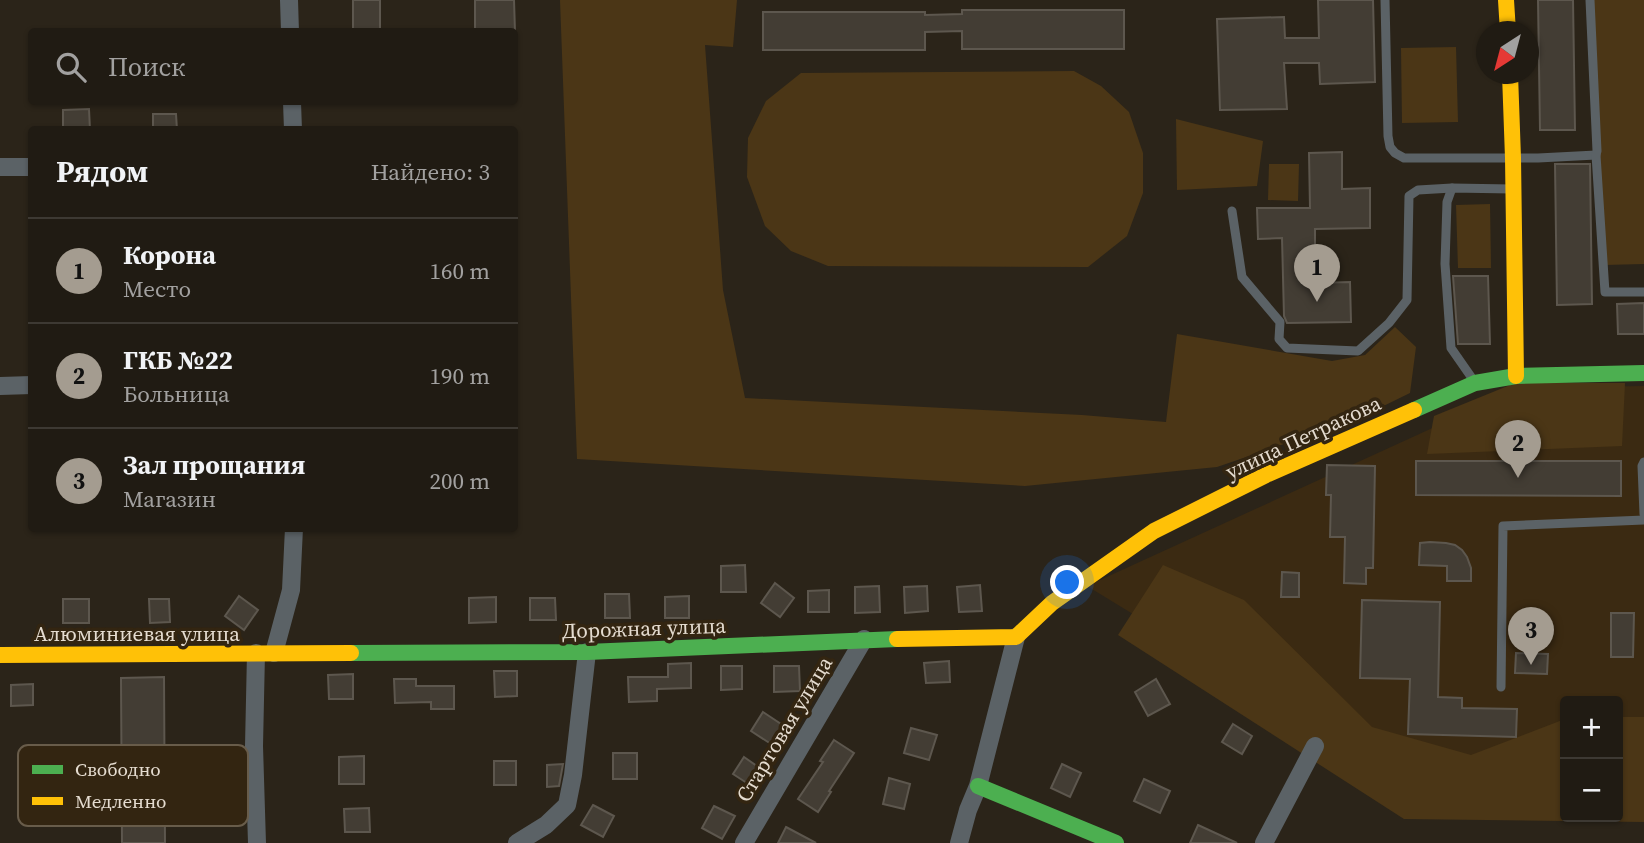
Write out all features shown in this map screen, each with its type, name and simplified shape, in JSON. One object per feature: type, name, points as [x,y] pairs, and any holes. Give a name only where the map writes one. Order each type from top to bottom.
[{"type":"street","points":[[289,0],[290,28]]},
{"type":"street","points":[[1506,0],[1507,21]]},
{"type":"street","points":[[1510,84],[1516,376]]},
{"type":"street","points":[[292,105],[293,126]]},
{"type":"street","points":[[0,167],[28,167]]},
{"type":"street","name":"улица Петракова","points":[[1016,637],[1052,603],[1154,531],[1266,475],[1475,383],[1516,376],[1644,373]]},
{"type":"street","points":[[0,386],[28,385]]},
{"type":"street","points":[[257,843],[254,746],[265,653],[291,590],[294,532]]},
{"type":"street","points":[[959,843],[978,786],[1016,637]]},
{"type":"street","name":"Дорожная улица","points":[[265,653],[587,652],[864,639],[1016,637]]},
{"type":"street","name":"Стартовая улица","points":[[744,843],[864,639]]},
{"type":"street","points":[[517,843],[546,825],[567,805],[587,652]]},
{"type":"street","name":"Алюминиевая улица","points":[[0,655],[265,653]]},
{"type":"street","points":[[1264,843],[1315,746]]},
{"type":"street","points":[[978,786],[1116,843]]},
{"type":"lane","points":[[1385,0],[1386,122],[1390,147],[1395,153],[1404,158],[1596,155]]},
{"type":"lane","points":[[1590,0],[1605,292],[1644,292]]},
{"type":"lane","points":[[1452,188],[1447,202],[1445,264],[1451,348],[1475,383]]},
{"type":"lane","points":[[1232,211],[1242,276],[1280,322],[1279,339],[1287,348],[1358,351],[1389,323],[1406,300],[1409,196],[1418,190],[1514,189]]},
{"type":"lane","points":[[1644,462],[1644,514]]},
{"type":"lane","points":[[1501,687],[1503,526],[1644,520]]},
{"type":"shaded area","points":[[560,0],[737,0],[733,47],[705,45],[723,290],[745,398],[1082,415],[1166,422],[1177,334],[1332,361],[1365,355],[1395,327],[1416,347],[1410,393],[1357,419],[1217,467],[1025,486],[577,459]]},
{"type":"shaded area","points":[[1593,0],[1644,0],[1644,264],[1604,265]]},
{"type":"shaded area","points":[[1456,47],[1458,122],[1402,123],[1401,48]]},
{"type":"shaded area","points":[[1074,71],[1101,86],[1129,112],[1143,153],[1143,193],[1127,236],[1088,267],[828,266],[791,251],[765,226],[747,177],[748,138],[766,101],[801,73]]},
{"type":"shaded area","points":[[1176,119],[1263,141],[1257,186],[1177,190]]},
{"type":"shaded area","points":[[1269,164],[1299,164],[1298,201],[1268,200]]},
{"type":"shaded area","points":[[1490,204],[1491,268],[1458,268],[1456,205]]},
{"type":"shaded area","points":[[1515,383],[1625,383],[1622,446],[1427,454],[1434,416]]},
{"type":"shaded area","points":[[1644,386],[1644,782],[1623,784],[1623,696],[1560,696],[1560,788],[1431,796],[1087,586],[1520,388]]},
{"type":"shaded area","points":[[1163,565],[1244,600],[1372,727],[1471,755],[1560,721],[1560,821],[1404,819],[1118,635]]},
{"type":"shaded area","points":[[1623,717],[1644,717],[1644,822],[1623,822]]},
{"type":"building","points":[[353,0],[380,0],[380,28],[353,28]]},
{"type":"building","points":[[475,0],[514,0],[515,28],[475,28]]},
{"type":"building","points":[[1318,0],[1373,0],[1375,82],[1320,84],[1319,63],[1284,63],[1287,109],[1220,110],[1217,19],[1284,17],[1285,38],[1319,38]]},
{"type":"building","points":[[1538,0],[1573,0],[1575,130],[1540,130]]},
{"type":"building","points":[[962,10],[1124,10],[1124,49],[962,49],[962,31],[925,32],[925,50],[763,50],[763,12],[925,12],[925,15],[962,14]]},
{"type":"building","points":[[89,109],[90,126],[63,126],[63,110]]},
{"type":"building","points":[[153,114],[176,114],[177,126],[153,126]]},
{"type":"building","points":[[1342,152],[1342,189],[1370,188],[1370,228],[1315,229],[1315,283],[1350,282],[1351,322],[1287,323],[1284,316],[1282,238],[1258,239],[1257,208],[1310,208],[1309,153]]},
{"type":"building","points":[[1555,164],[1590,164],[1592,304],[1557,305]]},
{"type":"building","points":[[1453,276],[1488,276],[1490,344],[1458,344]]},
{"type":"building","points":[[1644,303],[1644,334],[1618,334],[1617,304]]},
{"type":"building","points":[[1416,461],[1621,461],[1621,496],[1416,495]]},
{"type":"building","points":[[1327,465],[1375,466],[1373,568],[1366,568],[1366,584],[1344,583],[1345,537],[1330,537],[1331,495],[1326,495]]},
{"type":"building","points":[[1420,543],[1455,545],[1462,550],[1471,568],[1471,581],[1447,581],[1447,566],[1419,565]]},
{"type":"building","points":[[745,565],[746,592],[721,592],[721,566]]},
{"type":"building","points":[[1282,572],[1299,573],[1299,597],[1281,597]]},
{"type":"building","points":[[775,583],[794,598],[780,617],[761,603]]},
{"type":"building","points":[[980,585],[982,611],[959,612],[957,587]]},
{"type":"building","points":[[879,586],[880,612],[855,613],[855,587]]},
{"type":"building","points":[[927,586],[928,611],[905,613],[904,587]]},
{"type":"building","points":[[829,590],[829,612],[808,612],[808,591]]},
{"type":"building","points":[[605,594],[629,594],[630,618],[605,618]]},
{"type":"building","points":[[239,596],[258,610],[244,630],[225,616]]},
{"type":"building","points":[[689,596],[689,618],[665,618],[665,597]]},
{"type":"building","points":[[496,597],[496,622],[469,623],[469,598]]},
{"type":"building","points":[[530,598],[555,598],[556,620],[530,620]]},
{"type":"building","points":[[63,599],[89,599],[89,623],[63,623]]},
{"type":"building","points":[[149,599],[169,599],[170,622],[150,623]]},
{"type":"building","points":[[1362,600],[1440,602],[1438,697],[1462,698],[1462,708],[1517,709],[1516,737],[1408,734],[1410,679],[1360,678]]},
{"type":"building","points":[[1611,613],[1634,613],[1633,657],[1611,657]]},
{"type":"building","points":[[1516,653],[1548,654],[1547,674],[1515,673]]},
{"type":"building","points":[[949,661],[950,682],[926,683],[924,663]]},
{"type":"building","points":[[691,663],[691,688],[657,689],[657,701],[629,702],[628,677],[668,677],[668,664]]},
{"type":"building","points":[[721,666],[742,666],[742,689],[721,690]]},
{"type":"building","points":[[774,666],[799,666],[800,691],[774,692]]},
{"type":"building","points":[[494,671],[517,671],[517,696],[495,697]]},
{"type":"building","points":[[353,674],[353,699],[329,699],[328,675]]},
{"type":"building","points":[[164,677],[164,745],[121,745],[121,678]]},
{"type":"building","points":[[394,679],[416,679],[416,686],[454,686],[454,709],[431,709],[431,702],[395,703]]},
{"type":"building","points":[[1156,679],[1170,704],[1148,716],[1135,692]]},
{"type":"building","points":[[33,684],[33,705],[11,706],[11,685]]},
{"type":"building","points":[[763,712],[784,726],[771,744],[751,731]]},
{"type":"building","points":[[1233,724],[1252,736],[1242,754],[1222,742]]},
{"type":"building","points":[[911,728],[937,735],[929,760],[904,753]]},
{"type":"building","points":[[834,740],[854,753],[818,812],[798,799]]},
{"type":"building","points":[[613,753],[637,753],[637,779],[613,779]]},
{"type":"building","points":[[364,756],[364,784],[339,784],[339,757]]},
{"type":"building","points":[[744,757],[764,771],[753,787],[733,774]]},
{"type":"building","points":[[494,761],[516,761],[516,785],[494,785]]},
{"type":"building","points":[[563,764],[559,786],[547,787],[547,765]]},
{"type":"building","points":[[1062,764],[1081,773],[1070,797],[1051,788]]},
{"type":"building","points":[[889,778],[910,784],[904,809],[883,804]]},
{"type":"building","points":[[1144,779],[1170,791],[1160,813],[1134,801]]},
{"type":"building","points":[[593,805],[614,816],[603,837],[581,825]]},
{"type":"building","points":[[714,806],[735,816],[722,839],[702,828]]},
{"type":"building","points":[[369,808],[370,832],[345,832],[344,809]]},
{"type":"building","points":[[1198,825],[1237,843],[1190,843]]},
{"type":"building","points":[[122,826],[165,826],[165,843],[122,843]]},
{"type":"building","points":[[786,827],[816,843],[778,843]]},
{"type":"traffic: fast","points":[[1414,410],[1475,383],[1516,376],[1644,373]]},
{"type":"traffic: fast","points":[[351,653],[587,652],[897,639]]},
{"type":"traffic: fast","points":[[978,786],[1116,843]]},
{"type":"traffic: slow","points":[[1506,0],[1507,21]]},
{"type":"traffic: slow","points":[[1510,84],[1516,376]]},
{"type":"traffic: slow","points":[[897,639],[1016,637],[1052,603],[1154,531],[1266,475],[1414,410]]},
{"type":"traffic: slow","points":[[0,655],[351,653]]},
{"type":"place","name":"Корона","points":[[1317,302]]},
{"type":"place","name":"ГКБ №22","points":[[1518,478]]},
{"type":"place","name":"Зал прощания","points":[[1531,665]]}]
